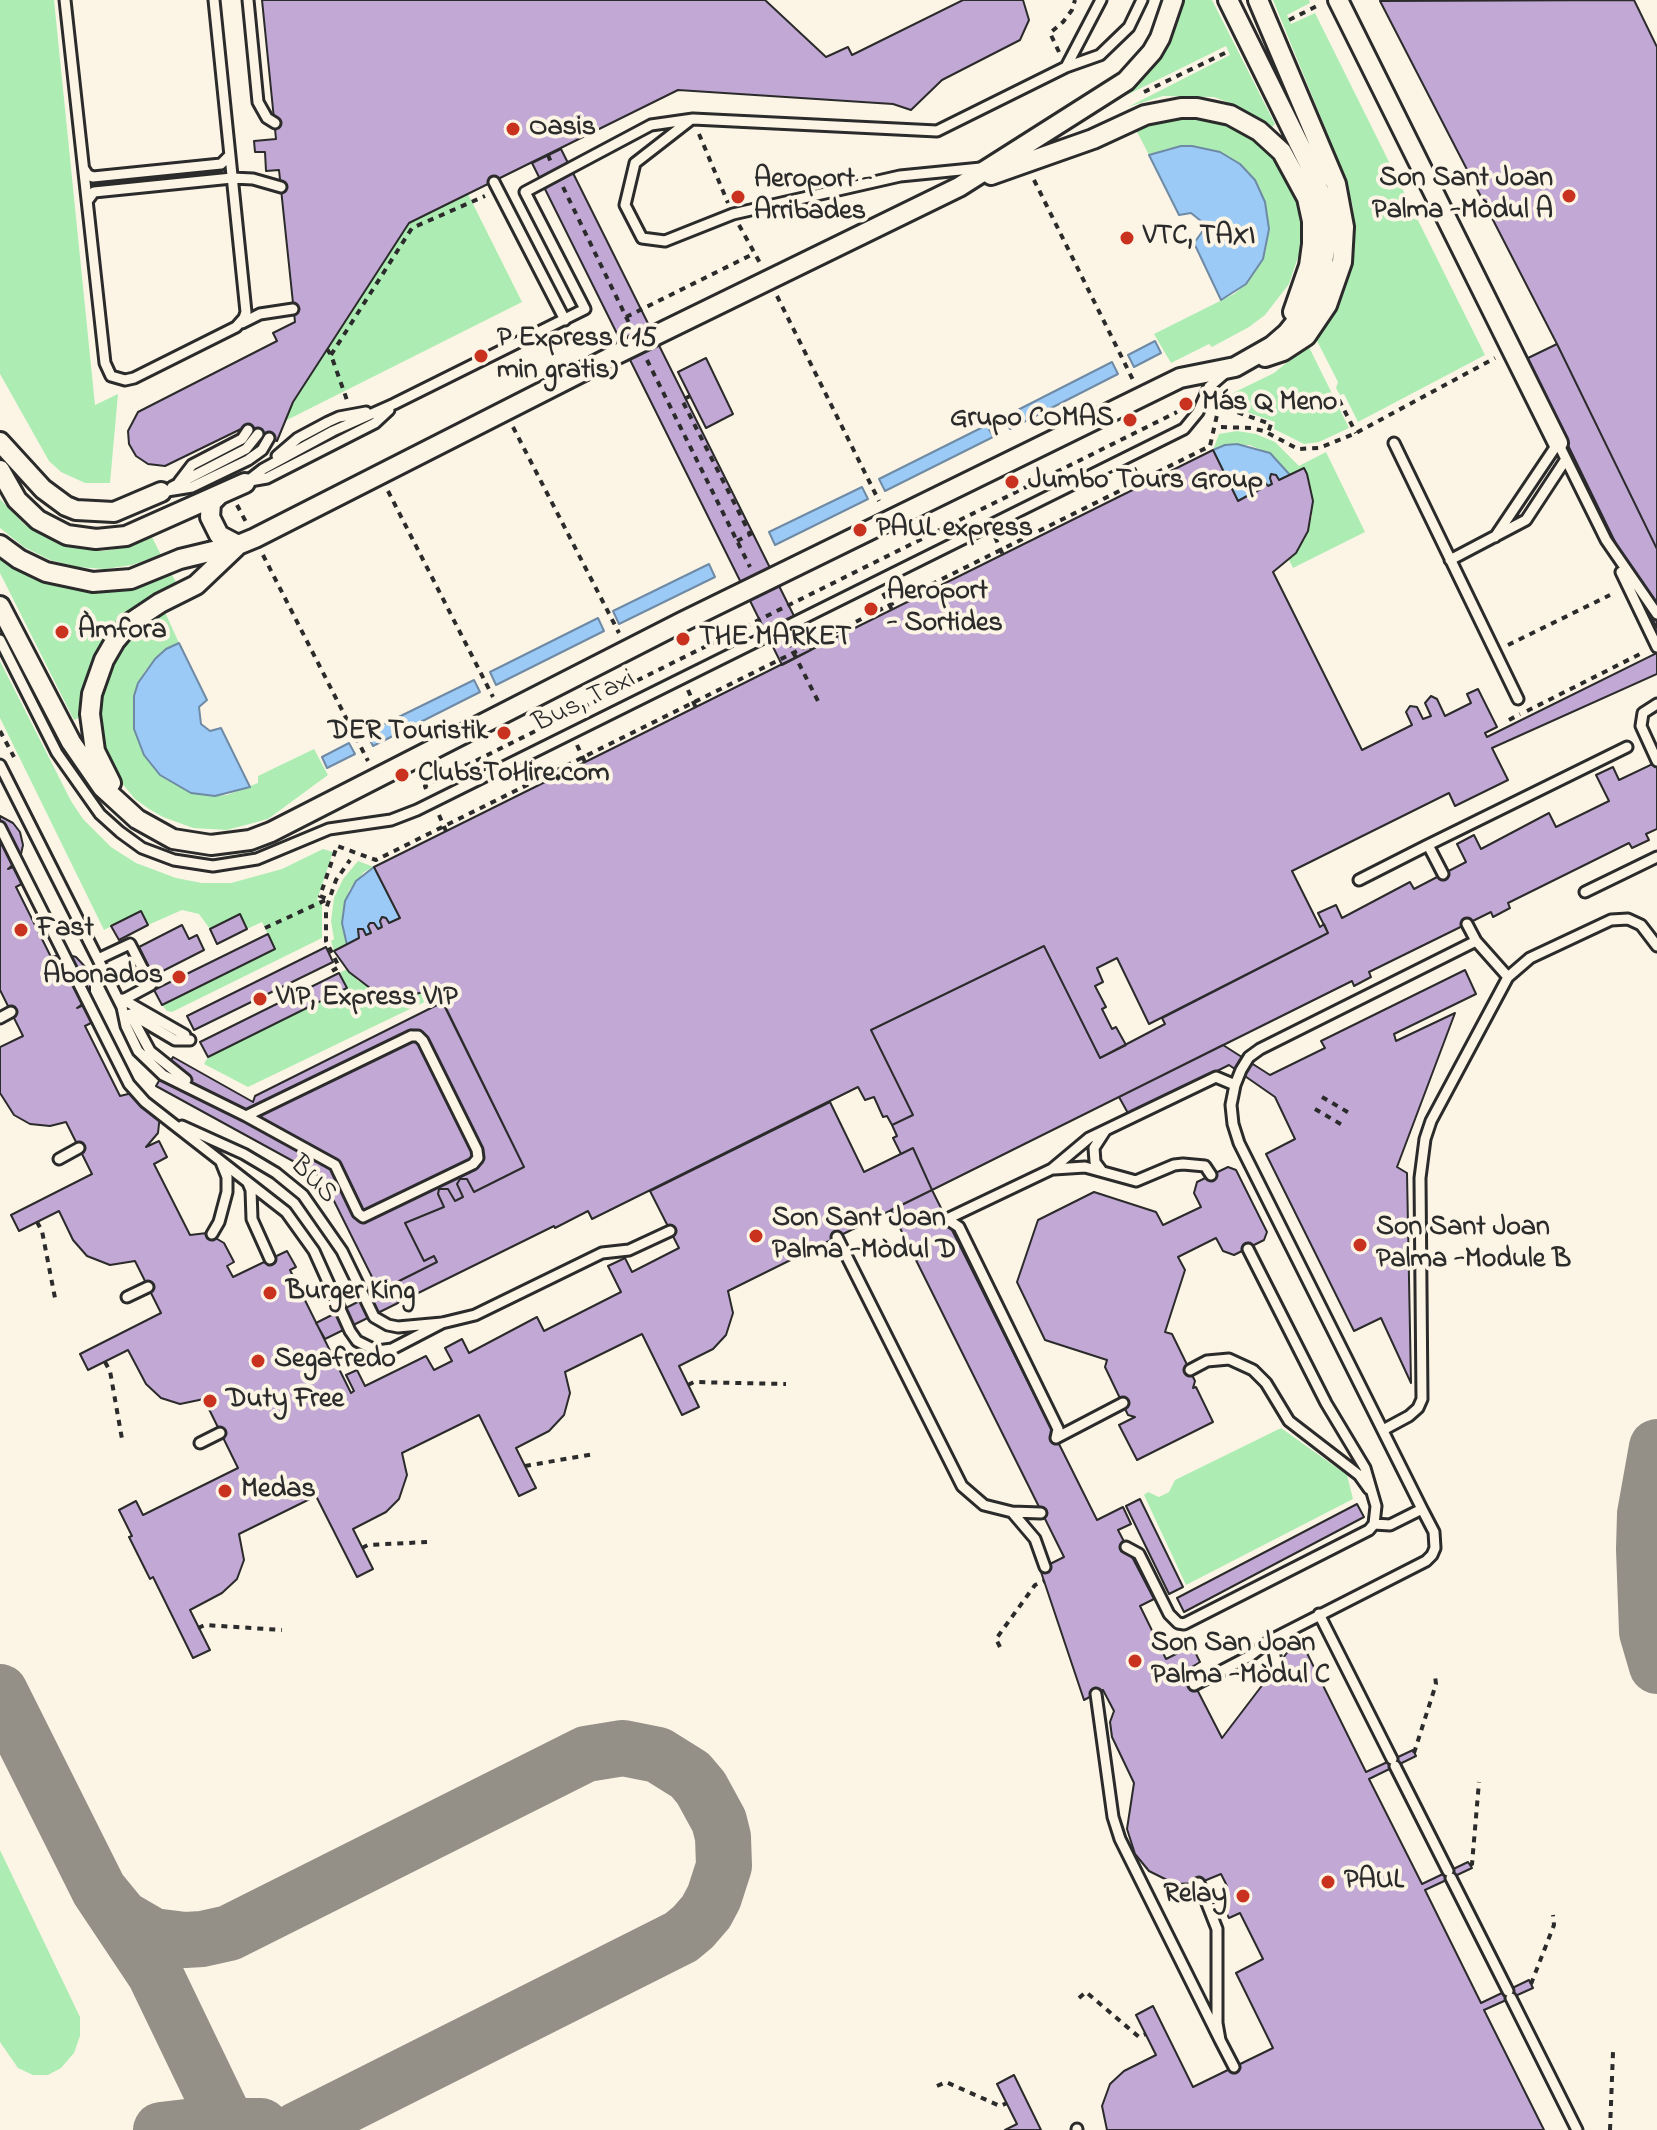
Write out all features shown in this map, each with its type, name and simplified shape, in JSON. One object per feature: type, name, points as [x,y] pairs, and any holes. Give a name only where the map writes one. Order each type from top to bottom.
[{"type":"street","points":[[0,545],[19,559],[46,572],[93,582],[131,579],[180,559],[246,541],[506,413],[639,343],[959,187],[1126,81],[1152,52],[1173,0]]},
{"type":"street","points":[[1228,0],[1311,168],[1325,208],[1326,250],[1322,274],[1314,294],[1287,333],[1272,346],[1239,364]]},
{"type":"street","points":[[0,606],[71,742],[102,787],[154,830],[173,839],[193,843],[250,840],[682,622],[1180,378],[1283,351],[1306,336],[1333,291],[1342,262],[1341,207],[1336,184],[1258,0]]},
{"type":"street","points":[[1329,2],[1562,451]]},
{"type":"street","points":[[959,187],[1023,170],[1127,121],[1164,110],[1197,108],[1230,115],[1270,140],[1291,165],[1307,198],[1312,221],[1312,244],[1302,290],[1286,328],[1272,346]]},
{"type":"street","points":[[0,442],[43,489],[76,510],[114,512],[169,489]]},
{"type":"street","points":[[0,470],[26,511],[51,528],[80,538],[126,536],[245,483]]},
{"type":"street","points":[[220,494],[211,503],[210,517],[219,535],[246,541]]},
{"type":"street","points":[[124,807],[101,766],[91,733],[92,694],[104,660],[130,623],[196,585],[246,541]]},
{"type":"lane","points":[[65,0],[105,363],[111,376],[120,380],[134,378],[260,314],[293,309]]},
{"type":"lane","points":[[214,0],[246,304],[244,318],[236,327]]},
{"type":"lane","points":[[248,0],[258,102],[267,118],[275,123]]},
{"type":"lane","points":[[1066,67],[1101,0]]},
{"type":"lane","points":[[263,469],[585,309],[525,192],[651,125],[693,119],[937,131],[1066,67],[1100,55],[1129,27],[1142,0]]},
{"type":"lane","points":[[693,119],[671,132],[635,163],[625,205],[642,238],[665,241],[733,214],[900,176],[990,167],[1023,170]]},
{"type":"lane","points":[[84,169],[93,177],[221,164],[230,155]]},
{"type":"lane","points":[[87,203],[94,192],[232,178],[253,179],[281,187]]},
{"type":"lane","points":[[496,185],[565,320]]},
{"type":"lane","name":"Bus, Taxi","points":[[0,640],[57,753],[100,814],[120,832],[142,848],[184,862],[213,866],[257,859],[329,829],[391,820],[417,810],[1184,429],[1198,412],[1209,387],[1239,364]]},
{"type":"lane","points":[[245,483],[267,478],[375,423],[394,404]]},
{"type":"lane","points":[[245,483],[298,438],[339,417],[377,411]]},
{"type":"lane","points":[[169,489],[246,449],[253,432]]},
{"type":"lane","points":[[169,489],[192,487],[248,460],[262,450],[269,438]]},
{"type":"lane","points":[[1394,443],[1518,699]]},
{"type":"lane","points":[[1450,560],[1526,520],[1562,451]]},
{"type":"lane","points":[[1495,537],[1562,451]]},
{"type":"lane","points":[[1562,451],[1657,647]]},
{"type":"lane","points":[[1606,540],[1657,614]]},
{"type":"lane","points":[[1657,704],[1643,713],[1641,726],[1657,761]]},
{"type":"lane","points":[[1359,880],[1627,747]]},
{"type":"lane","points":[[0,765],[98,959],[126,1007],[175,1040],[187,1038],[126,1007]]},
{"type":"lane","points":[[0,827],[121,1072],[138,1095],[286,1212],[314,1251],[357,1341],[377,1351],[392,1349],[442,1323],[475,1315],[602,1253],[629,1250],[670,1231]]},
{"type":"lane","points":[[1428,845],[1443,874]]},
{"type":"lane","points":[[1585,892],[1657,857]]},
{"type":"lane","points":[[1383,1430],[1409,1416],[1422,1399],[1420,1178],[1425,1139],[1431,1121],[1508,977],[1530,958],[1611,920],[1635,921],[1647,931],[1657,946]]},
{"type":"lane","points":[[1467,924],[1476,941],[1508,977]]},
{"type":"lane","points":[[1194,1685],[1250,1656],[1319,1614],[1426,1561],[1435,1548],[1434,1532],[1239,1143],[1231,1105],[1235,1085],[1249,1057],[1260,1049],[1476,941]]},
{"type":"lane","points":[[98,959],[130,944],[151,985],[126,1007],[126,1026],[145,1060],[163,1075],[197,1090],[335,1165],[358,1213],[363,1217],[473,1164],[478,1158],[477,1150],[418,1036],[411,1036],[246,1116]]},
{"type":"lane","points":[[0,1018],[11,1012]]},
{"type":"lane","points":[[1123,1403],[1056,1438],[1058,1429],[959,1227],[947,1219],[1052,1169],[1089,1138],[1106,1129],[1216,1077],[1235,1085]]},
{"type":"lane","name":"BUS","points":[[168,1120],[244,1154],[276,1173],[303,1195],[342,1251],[374,1317],[380,1322],[398,1327],[442,1323]]},
{"type":"lane","points":[[1104,1172],[1095,1162],[1094,1148],[1106,1129]]},
{"type":"lane","points":[[59,1159],[79,1148]]},
{"type":"lane","points":[[212,1234],[219,1222],[227,1192],[227,1177],[221,1161]]},
{"type":"lane","points":[[1052,1169],[1078,1166],[1136,1181],[1179,1164],[1205,1166],[1211,1175]]},
{"type":"lane","points":[[247,1182],[251,1190],[252,1219],[270,1259]]},
{"type":"lane","points":[[837,1237],[962,1486],[984,1505],[1012,1512],[1041,1513]]},
{"type":"lane","points":[[1126,1547],[1139,1554],[1169,1614],[1178,1623],[1184,1624],[1369,1530],[1374,1524],[1377,1515],[1374,1496],[1365,1468],[1326,1403],[1248,1249]]},
{"type":"lane","points":[[127,1297],[148,1287]]},
{"type":"lane","points":[[1190,1370],[1207,1361],[1229,1359],[1253,1370],[1266,1383],[1289,1421],[1359,1475],[1374,1496]]},
{"type":"lane","points":[[200,1443],[220,1433]]},
{"type":"lane","points":[[1374,1524],[1390,1525],[1422,1509]]},
{"type":"lane","points":[[1012,1512],[1035,1539],[1045,1567]]},
{"type":"lane","points":[[1319,1614],[1577,2130]]},
{"type":"lane","points":[[1277,1666],[1274,1651],[1284,1633]]},
{"type":"lane","points":[[1096,1694],[1113,1817],[1120,1839],[1234,2067]]},
{"type":"lane","points":[[1199,1883],[1217,1929],[1217,2023],[1220,2040]]},
{"type":"path","points":[[1289,20],[1329,2]]},
{"type":"path","points":[[693,119],[733,214],[879,501]]},
{"type":"path","points":[[548,155],[754,574]]},
{"type":"path","points":[[544,167],[551,163]]},
{"type":"path","points":[[1023,170],[1134,382]]},
{"type":"path","points":[[331,355],[412,228],[496,185]]},
{"type":"path","points":[[626,317],[755,253]]},
{"type":"path","points":[[327,349],[353,415]]},
{"type":"path","points":[[1221,427],[1241,426],[1268,433],[1289,446],[1310,450],[1356,433],[1495,357]]},
{"type":"path","points":[[690,396],[682,400],[750,534]]},
{"type":"path","points":[[1339,400],[1356,433]]},
{"type":"path","points":[[328,899],[320,896],[337,846],[376,860],[1210,446],[1219,406],[1271,424],[1268,433]]},
{"type":"path","points":[[425,786],[1177,412]]},
{"type":"path","points":[[506,413],[622,637]]},
{"type":"path","points":[[380,475],[494,699]]},
{"type":"path","points":[[737,541],[756,531]]},
{"type":"path","points":[[246,541],[370,764]]},
{"type":"path","points":[[1508,645],[1610,595]]},
{"type":"path","points":[[768,602],[774,615]]},
{"type":"path","points":[[781,629],[818,701]]},
{"type":"path","points":[[1509,720],[1640,654]]},
{"type":"path","points":[[332,971],[339,967],[326,941],[324,918],[328,899],[350,860]]},
{"type":"path","points":[[265,928],[328,899]]},
{"type":"path","points":[[319,945],[326,941]]},
{"type":"path","points":[[1322,1097],[1351,1114]]},
{"type":"path","points":[[1315,1109],[1344,1126]]},
{"type":"path","points":[[37,1222],[42,1231],[55,1298]]},
{"type":"path","points":[[105,1362],[110,1371],[122,1439]]},
{"type":"path","points":[[688,1385],[694,1382],[786,1384]]},
{"type":"path","points":[[525,1466],[594,1454]]},
{"type":"path","points":[[362,1548],[368,1545],[427,1542]]},
{"type":"path","points":[[1000,1647],[996,1639],[1035,1585],[1044,1581]]},
{"type":"path","points":[[198,1628],[205,1625],[282,1630]]},
{"type":"path","points":[[1414,1753],[1436,1684],[1435,1676]]},
{"type":"path","points":[[1470,1865],[1479,1782]]},
{"type":"path","points":[[1531,1984],[1554,1925],[1553,1915]]},
{"type":"path","points":[[1079,1998],[1086,1992],[1139,2037],[1146,2034]]},
{"type":"path","points":[[1610,2130],[1613,2052]]},
{"type":"path","points":[[937,2086],[946,2082],[1000,2106],[1007,2103]]},
{"type":"green space","points":[[0,0],[54,0],[95,405],[118,394],[110,483],[85,483],[61,472],[49,461],[0,374]]},
{"type":"green space","points":[[1182,0],[1212,0],[1275,124],[1272,127],[1238,106],[1214,97],[1163,96],[1128,107],[1230,55],[1226,46],[1129,94],[1127,91],[1161,55],[1176,25]]},
{"type":"green space","points":[[1273,0],[1309,0],[1310,3],[1287,15],[1291,24],[1315,13],[1485,355],[1358,422],[1344,394],[1340,395],[1336,388],[1338,382],[1315,337],[1341,295],[1350,266],[1354,238],[1353,208],[1346,179]]},
{"type":"green space","points":[[1180,114],[1221,118],[1270,147],[1293,183],[1301,226],[1301,248],[1289,284],[1265,315],[1212,347],[1209,344],[1171,363],[1154,334],[1234,294],[1246,284],[1268,215],[1255,180],[1240,164],[1220,152],[1192,146],[1170,148],[1149,155],[1134,126]]},
{"type":"green space","points":[[468,194],[522,302],[285,421],[293,402],[409,223]]},
{"type":"green space","points":[[1308,345],[1349,428],[1319,442],[1304,444],[1274,429],[1275,422],[1227,405],[1229,395],[1274,373]]},
{"type":"green space","points":[[1237,431],[1256,434],[1275,442],[1299,466],[1326,452],[1365,532],[1293,568],[1289,560],[1305,539],[1312,516],[1312,493],[1307,474],[1303,468],[1290,475],[1270,453],[1249,445],[1225,445],[1213,450],[1219,434]]},
{"type":"green space","points":[[0,499],[25,525],[60,544],[103,551],[127,547],[152,537],[161,555],[132,565],[105,569],[50,560],[24,547],[0,528]]},
{"type":"green space","points":[[0,554],[46,581],[70,588],[117,590],[170,571],[178,586],[135,607],[107,636],[89,668],[81,717],[74,720],[0,573]]},
{"type":"green space","points":[[164,610],[179,643],[166,649],[145,671],[134,696],[133,714],[160,775],[191,793],[227,795],[258,783],[258,776],[314,749],[328,775],[268,819],[227,830],[193,828],[149,809],[135,799],[116,776],[102,746],[98,719],[102,684],[116,653],[136,629]]},
{"type":"green space","points":[[0,661],[83,819],[111,847],[136,863],[176,878],[202,883],[231,883],[282,869],[323,849],[333,852],[317,900],[322,901],[322,938],[172,1012],[167,1011],[162,1005],[275,950],[265,928],[262,922],[247,929],[240,915],[210,929],[199,914],[182,910],[148,925],[140,911],[104,930],[0,718]]},
{"type":"green space","points":[[358,861],[374,867],[364,872],[349,890],[343,912],[347,945],[334,951],[331,921],[334,898],[343,879]]},
{"type":"green space","points":[[347,969],[358,981],[380,992],[407,996],[436,989],[439,995],[248,1087],[204,1064],[208,1057],[345,988],[339,973]]},
{"type":"green space","points":[[1281,1428],[1347,1475],[1353,1499],[1186,1585],[1144,1495],[1148,1492],[1159,1497],[1169,1492],[1175,1480]]},
{"type":"green space","points":[[0,1850],[80,2017],[80,2036],[74,2053],[61,2068],[48,2075],[33,2075],[18,2068],[0,2042]]},
{"type":"water","points":[[1181,146],[1220,152],[1240,164],[1255,180],[1265,202],[1269,229],[1263,259],[1246,284],[1221,300],[1194,243],[1202,232],[1201,221],[1191,213],[1179,215],[1149,155]]},
{"type":"water","points":[[1155,341],[1161,353],[1134,367],[1128,355]]},
{"type":"water","points":[[1112,362],[1118,374],[1010,429],[1004,417]]},
{"type":"water","points":[[987,425],[993,437],[885,491],[879,479]]},
{"type":"water","points":[[1237,444],[1270,453],[1290,475],[1279,480],[1276,475],[1271,475],[1272,484],[1268,486],[1260,480],[1261,489],[1256,492],[1253,486],[1249,486],[1249,495],[1238,501],[1213,450]]},
{"type":"water","points":[[862,487],[868,499],[775,545],[769,532]]},
{"type":"water","points":[[709,564],[715,577],[619,624],[613,611]]},
{"type":"water","points":[[598,618],[604,631],[496,685],[490,672]]},
{"type":"water","points":[[179,643],[207,700],[199,707],[201,724],[210,731],[221,728],[250,787],[215,796],[191,793],[160,775],[144,755],[134,729],[134,696],[138,683],[155,659]]},
{"type":"water","points":[[474,680],[480,692],[373,746],[366,733]]},
{"type":"water","points":[[349,743],[355,754],[327,768],[322,757]]},
{"type":"water","points":[[374,867],[400,918],[389,923],[382,917],[382,927],[378,929],[370,923],[371,933],[366,935],[363,929],[358,929],[359,938],[347,945],[342,923],[345,901],[356,881]]},
{"type":"building","points":[[262,0],[765,0],[826,57],[848,47],[852,55],[963,0],[1023,0],[1029,20],[1020,40],[942,80],[911,110],[893,104],[678,90],[409,223],[293,402],[277,441],[243,428],[165,466],[148,464],[136,456],[129,444],[128,431],[138,412],[277,341],[273,333],[295,322],[279,170],[266,171],[265,152],[255,152],[254,141],[276,139]]},
{"type":"building","name":"Son Sant Joan Palma -Mòdul A","points":[[1634,0],[1657,47],[1657,549],[1557,344],[1380,1]]},
{"type":"building","points":[[561,149],[811,650],[782,665],[532,163]]},
{"type":"building","points":[[1557,344],[1657,549],[1657,628],[1526,359]]},
{"type":"building","points":[[706,358],[733,414],[706,428],[678,372]]},
{"type":"building","points":[[1213,450],[1238,501],[1249,495],[1249,486],[1253,486],[1256,492],[1261,489],[1260,480],[1268,486],[1272,484],[1271,474],[1279,480],[1304,468],[1307,474],[1313,501],[1308,531],[1296,553],[1273,572],[1362,750],[1412,725],[1406,712],[1410,706],[1417,707],[1423,719],[1431,716],[1425,703],[1431,696],[1437,699],[1445,716],[1471,703],[1467,694],[1478,689],[1497,727],[1485,733],[1487,737],[1657,653],[1657,674],[1492,748],[1508,780],[1455,806],[1449,793],[1292,871],[1320,927],[1324,924],[1328,933],[1149,1024],[1117,958],[1097,968],[1103,982],[1095,986],[1106,1007],[1102,1009],[1112,1029],[1116,1027],[1126,1045],[1100,1058],[1044,946],[871,1030],[913,1115],[892,1125],[887,1116],[883,1117],[874,1097],[865,1100],[858,1087],[592,1219],[588,1211],[554,1226],[325,1339],[316,1323],[437,1262],[434,1256],[424,1261],[405,1223],[444,1207],[439,1189],[448,1189],[455,1201],[463,1197],[457,1184],[460,1179],[467,1179],[474,1192],[524,1167],[436,989],[407,996],[370,988],[349,972],[334,951],[359,938],[358,929],[363,929],[366,935],[371,933],[370,923],[378,929],[382,927],[382,917],[389,923],[400,918],[374,867]]},
{"type":"building","points":[[1657,762],[1657,829],[1646,834],[1649,840],[1632,848],[1629,843],[1508,903],[1510,908],[1493,917],[1491,912],[1369,972],[1371,977],[1354,986],[1352,981],[932,1190],[913,1148],[901,1154],[893,1138],[897,1136],[892,1125],[913,1115],[871,1030],[1044,946],[1100,1058],[1165,1024],[1162,1018],[1328,933],[1318,913],[1336,905],[1342,918],[1410,882],[1414,889],[1466,862],[1457,844],[1474,835],[1481,849],[1549,813],[1556,827],[1609,801],[1596,775],[1613,767],[1619,780]]},
{"type":"building","name":"Son Sant Joan Palma -Mòdul D","points":[[0,816],[13,823],[20,832],[23,845],[21,854],[8,869],[21,864],[29,880],[16,887],[51,957],[65,954],[76,957],[90,972],[90,992],[85,1002],[77,1008],[90,1002],[99,1019],[85,1026],[120,1096],[132,1093],[143,1095],[155,1105],[160,1115],[158,1133],[146,1147],[159,1141],[167,1157],[154,1164],[190,1235],[207,1233],[224,1243],[234,1262],[227,1266],[233,1277],[287,1251],[296,1267],[290,1270],[351,1393],[354,1391],[346,1375],[357,1370],[365,1386],[426,1356],[434,1370],[452,1361],[445,1348],[462,1339],[469,1353],[537,1317],[544,1331],[621,1292],[608,1266],[625,1258],[632,1272],[679,1248],[650,1191],[830,1102],[864,1172],[913,1148],[932,1190],[728,1291],[733,1313],[726,1335],[713,1349],[679,1366],[699,1407],[682,1415],[642,1334],[565,1372],[570,1393],[564,1415],[549,1431],[516,1448],[536,1488],[519,1496],[479,1415],[402,1453],[407,1475],[399,1499],[386,1512],[353,1529],[373,1569],[357,1577],[316,1496],[239,1534],[244,1560],[237,1579],[222,1593],[190,1610],[210,1650],[193,1658],[153,1577],[150,1579],[129,1537],[132,1536],[119,1510],[136,1501],[143,1515],[238,1468],[204,1399],[180,1404],[161,1398],[146,1384],[128,1350],[88,1370],[80,1354],[161,1313],[135,1261],[110,1265],[87,1256],[73,1240],[59,1211],[19,1231],[11,1215],[92,1174],[66,1122],[50,1126],[30,1124],[14,1115],[0,1093],[0,1047],[23,1036],[0,990]]},
{"type":"building","points":[[141,911],[148,925],[119,940],[111,926]]},
{"type":"building","points":[[240,914],[247,929],[217,944],[210,929]]},
{"type":"building","points":[[182,925],[189,939],[197,935],[204,950],[153,976],[139,947]]},
{"type":"building","points":[[268,934],[275,949],[162,1005],[154,990]]},
{"type":"building","points":[[326,947],[333,962],[194,1030],[187,1016]]},
{"type":"building","name":"Son Sant Joan Palma -Module B","points":[[1465,970],[1476,994],[1394,1034],[1396,1041],[1455,1013],[1397,1167],[1407,1173],[1411,1383],[1381,1318],[1354,1331],[1266,1154],[1295,1139],[1275,1097],[1229,1065],[1129,1115],[1119,1097],[1223,1045],[1270,1075],[1325,1048],[1321,1041]]},
{"type":"building","points":[[339,973],[347,988],[208,1057],[200,1042]]},
{"type":"building","points":[[443,1002],[524,1167],[474,1192],[467,1179],[460,1179],[457,1184],[463,1197],[455,1201],[448,1189],[439,1189],[444,1207],[405,1223],[424,1261],[434,1256],[437,1262],[385,1288],[383,1284],[377,1287],[322,1177],[156,1086],[173,1057],[253,1102],[255,1096]]},
{"type":"building","points":[[1228,1167],[1236,1170],[1267,1232],[1264,1240],[1234,1255],[1223,1251],[1216,1238],[1178,1257],[1185,1270],[1165,1332],[1172,1334],[1195,1381],[1193,1388],[1196,1387],[1213,1422],[1137,1460],[1119,1425],[1135,1417],[1128,1415],[1105,1367],[1107,1360],[1045,1340],[1017,1282],[1038,1220],[1094,1192],[1156,1212],[1163,1225],[1201,1207],[1194,1193],[1197,1182]]},
{"type":"building","name":"Son San Joan Palma -Mòdul C","points":[[932,1190],[1097,1520],[1123,1507],[1131,1524],[1118,1530],[1154,1599],[1140,1606],[1166,1659],[1192,1646],[1200,1662],[1187,1670],[1222,1738],[1299,1637],[1366,1772],[1413,1750],[1416,1756],[1369,1779],[1422,1884],[1468,1862],[1472,1868],[1425,1890],[1481,2003],[1529,1980],[1533,1988],[1484,2010],[1544,2130],[1107,2130],[1102,2106],[1110,2084],[1124,2071],[1156,2055],[1136,2015],[1153,2006],[1193,2087],[1273,2048],[1236,1973],[1263,1959],[1240,1913],[1229,1918],[1215,1892],[1227,1886],[1221,1874],[1199,1883],[1175,1884],[1149,1871],[1135,1854],[1127,1829],[1134,1783],[1112,1737],[1110,1722],[1114,1711],[1103,1690],[1084,1700],[1040,1569],[1064,1557],[891,1210]]},
{"type":"building","points":[[1140,1499],[1183,1587],[1169,1594],[1126,1506]]},
{"type":"building","points":[[1357,1504],[1364,1517],[1184,1612],[1177,1598]]},
{"type":"building","points":[[1014,2075],[1041,2130],[1005,2130],[1017,2124],[997,2084]]},
{"type":"taxiway","points":[[1657,1447],[1645,1514],[1644,1549],[1647,1632],[1657,1666]]},
{"type":"taxiway","points":[[0,1692],[99,1890],[155,1974],[230,2130]]},
{"type":"taxiway","points":[[99,1890],[122,1918],[153,1936],[202,1939],[229,1933],[586,1754],[623,1748],[658,1755],[690,1775],[701,1788],[719,1821],[724,1866],[714,1897],[693,1927],[681,1937],[297,2130]]},
{"type":"taxiway","points":[[161,2130],[195,2126],[261,2126]]},
{"type":"place","name":"Oasis","points":[[513,129]]},
{"type":"place","name":"Son Sant Joan Palma -Mòdul A","points":[[1569,196]]},
{"type":"place","name":"Aeroport - Arribades","points":[[738,197]]},
{"type":"place","name":"VTC, TAXI","points":[[1127,238]]},
{"type":"place","name":"P Express (15 min gratis)","points":[[481,356]]},
{"type":"place","name":"Más Q Meno","points":[[1186,404]]},
{"type":"place","name":"Grupo COMAS","points":[[1130,420]]},
{"type":"place","name":"Jumbo Tours Group","points":[[1012,482]]},
{"type":"place","name":"PAUL express","points":[[860,530]]},
{"type":"place","name":"Aeroport - Sortides","points":[[871,609]]},
{"type":"place","name":"Àmfora","points":[[62,632]]},
{"type":"place","name":"THE MARKET","points":[[683,639]]},
{"type":"place","name":"DER Touristik","points":[[504,733]]},
{"type":"place","name":"ClubsToHire.com","points":[[402,775]]},
{"type":"place","name":"Fast","points":[[21,930]]},
{"type":"place","name":"Abonados","points":[[179,977]]},
{"type":"place","name":"VIP, Express VIP","points":[[260,999]]},
{"type":"place","name":"Son Sant Joan Palma -Mòdul D","points":[[756,1236]]},
{"type":"place","name":"Son Sant Joan Palma -Module B","points":[[1360,1245]]},
{"type":"place","name":"Burger King","points":[[270,1293]]},
{"type":"place","name":"Segafredo","points":[[258,1361]]},
{"type":"place","name":"Duty Free","points":[[210,1401]]},
{"type":"place","name":"Medas","points":[[225,1491]]},
{"type":"place","name":"Son San Joan Palma -Mòdul C","points":[[1135,1661]]},
{"type":"place","name":"PAUL","points":[[1328,1882]]},
{"type":"place","name":"Relay","points":[[1243,1896]]}]
